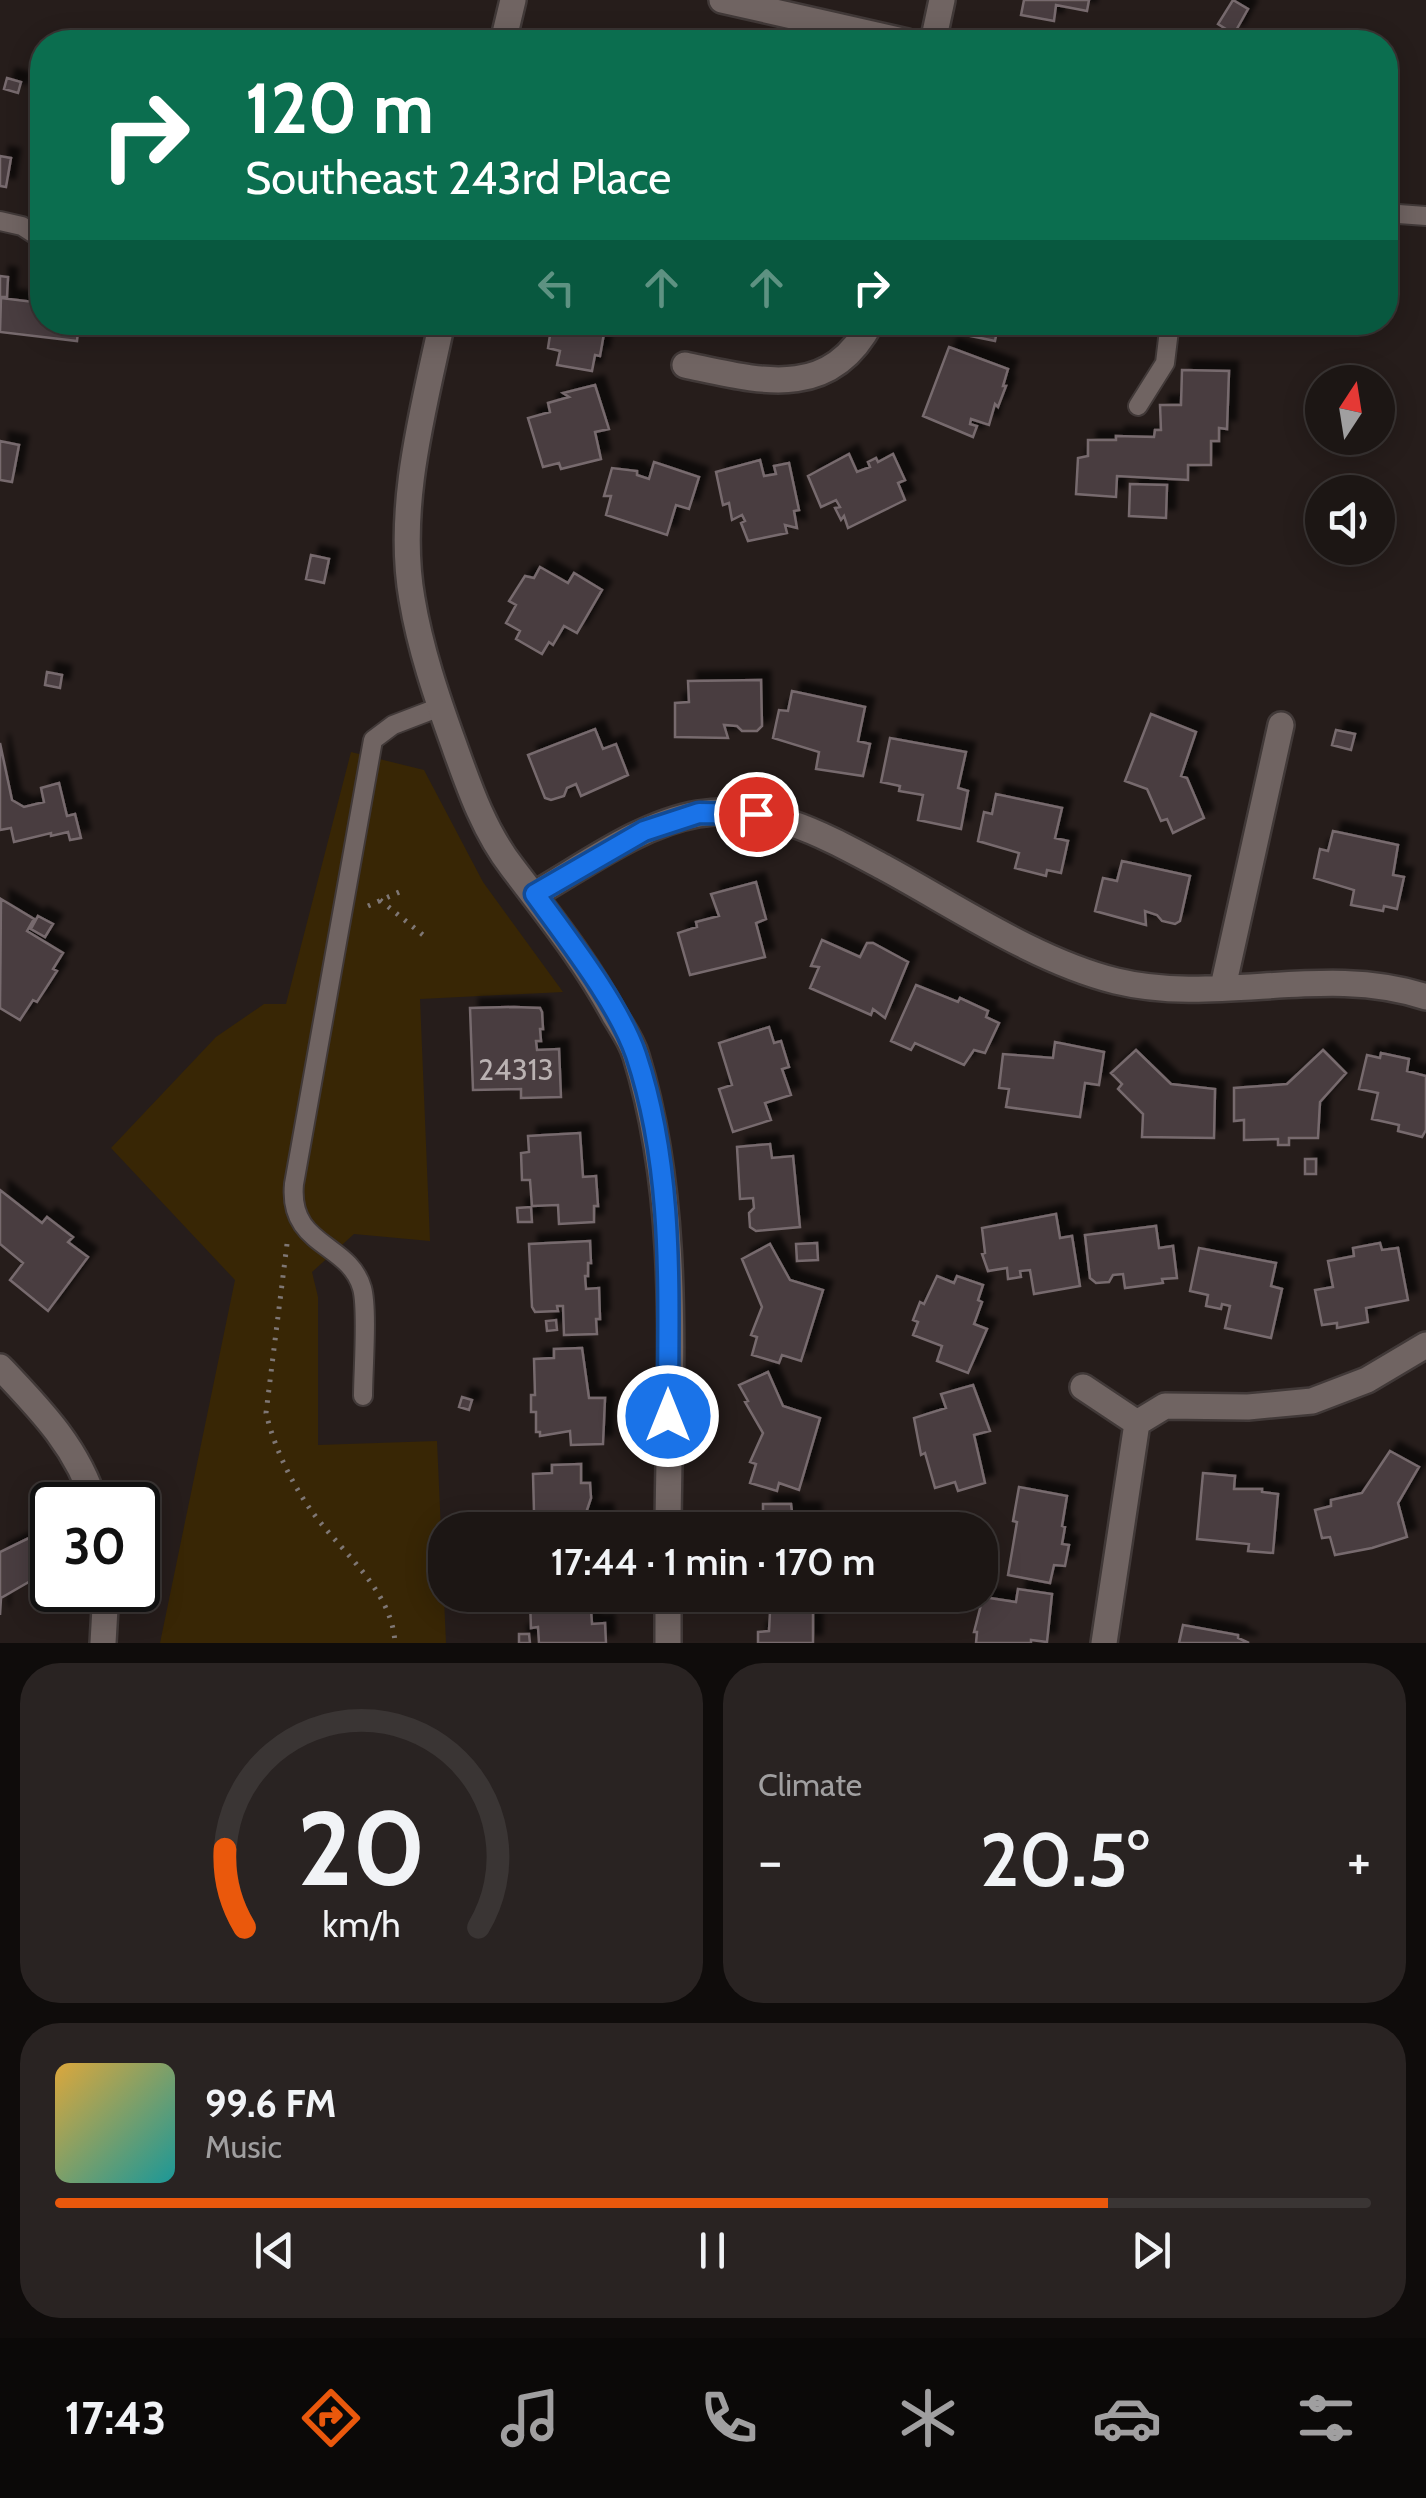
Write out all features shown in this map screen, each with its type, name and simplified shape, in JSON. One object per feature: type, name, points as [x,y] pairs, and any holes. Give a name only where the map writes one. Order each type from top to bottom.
[{"type":"street","points":[[506,30],[513,0]]},
{"type":"street","points":[[722,0],[854,30]]},
{"type":"street","points":[[936,30],[942,0]]},
{"type":"street","points":[[439,335],[421,418],[408,521],[412,598],[440,707],[478,810],[511,866],[594,976],[635,1052],[654,1129],[669,1227],[668,1512]]},
{"type":"street","points":[[685,365],[762,381],[794,381],[840,363],[865,335]]},
{"type":"street","points":[[1223,987],[1281,725]]},
{"type":"street","points":[[535,894],[644,831],[699,813],[756,814],[810,828],[1067,967],[1119,982],[1175,990],[1333,981],[1400,988],[1426,997]]},
{"type":"street","points":[[1136,1423],[1165,1406],[1248,1407],[1312,1400],[1367,1380],[1426,1345]]},
{"type":"street","points":[[0,1367],[48,1416],[88,1482]]},
{"type":"street","points":[[1083,1386],[1136,1423]]},
{"type":"street","points":[[1104,1643],[1136,1423]]},
{"type":"street","points":[[103,1643],[105,1612]]},
{"type":"street","points":[[668,1612],[668,1643]]},
{"type":"lane","points":[[1398,213],[1426,216]]},
{"type":"lane","points":[[0,221],[30,232]]},
{"type":"lane","points":[[1138,406],[1164,363],[1168,335]]},
{"type":"lane","points":[[364,1396],[363,1290],[355,1273],[303,1226],[292,1206],[374,740],[394,725],[440,707]]},
{"type":"path","points":[[342,917],[406,889]]},
{"type":"path","points":[[380,900],[423,935]]},
{"type":"path","points":[[292,1206],[266,1413],[272,1441],[308,1505],[382,1600],[394,1624],[395,1643]]},
{"type":"shaded area","points":[[351,752],[424,770],[483,882],[563,992],[420,999],[430,1241],[354,1234],[312,1272],[318,1297],[318,1445],[437,1441],[440,1512],[428,1512],[428,1612],[445,1612],[446,1643],[160,1643],[235,1280],[111,1148],[216,1037],[264,1004],[286,1004]]},
{"type":"building","points":[[1024,0],[1089,0],[1087,11],[1056,5],[1054,21],[1021,15]]},
{"type":"building","points":[[1233,0],[1248,9],[1236,30],[1218,24]]},
{"type":"building","points":[[7,78],[21,82],[18,93],[4,89]]},
{"type":"building","points":[[0,156],[11,158],[6,187],[0,186]]},
{"type":"building","points":[[0,276],[8,277],[7,297],[0,297]]},
{"type":"building","points":[[1,298],[30,302],[30,335],[78,335],[77,341],[0,332]]},
{"type":"building","points":[[550,335],[604,335],[592,371],[557,365],[560,351],[548,348]]},
{"type":"building","points":[[966,335],[996,335],[995,341]]},
{"type":"building","points":[[949,347],[1008,369],[1006,386],[989,425],[971,419],[970,424],[977,426],[973,437],[923,416]]},
{"type":"building","points":[[1182,370],[1229,371],[1227,429],[1219,428],[1219,441],[1211,441],[1211,465],[1188,465],[1188,480],[1117,476],[1116,497],[1076,494],[1078,458],[1088,456],[1088,440],[1154,437],[1155,430],[1161,430],[1160,405],[1181,405]]},
{"type":"building","points":[[595,385],[609,429],[595,432],[601,459],[561,469],[559,463],[543,467],[528,418],[550,412],[548,403],[569,397],[563,393]]},
{"type":"building","points":[[0,441],[19,445],[12,482],[0,480]]},
{"type":"building","points":[[849,454],[857,472],[870,467],[868,462],[876,458],[878,462],[893,454],[905,480],[898,483],[905,500],[848,528],[844,516],[841,520],[835,508],[840,507],[836,500],[821,507],[808,476]]},
{"type":"building","points":[[760,460],[764,476],[776,474],[774,466],[789,463],[799,510],[794,511],[797,528],[785,525],[787,533],[748,541],[742,515],[732,520],[729,503],[723,505],[716,472]]},
{"type":"building","points":[[654,462],[699,477],[689,509],[676,505],[667,535],[606,515],[611,496],[604,496],[612,468],[637,471],[637,475],[649,479]]},
{"type":"building","points":[[1130,484],[1167,485],[1166,518],[1129,516]]},
{"type":"building","points":[[311,555],[329,559],[324,583],[306,579]]},
{"type":"building","points":[[540,567],[568,583],[574,573],[602,590],[577,633],[564,626],[553,645],[549,642],[542,654],[516,639],[520,631],[506,623],[516,605],[509,601],[525,576],[534,578]]},
{"type":"building","points":[[47,672],[62,675],[60,688],[45,685]]},
{"type":"building","points":[[761,680],[762,726],[757,731],[724,725],[728,738],[675,737],[675,703],[689,702],[688,681]]},
{"type":"building","points":[[792,691],[865,707],[858,741],[870,744],[863,776],[816,769],[819,752],[773,738],[779,710],[788,711]]},
{"type":"building","points":[[1151,714],[1196,732],[1181,776],[1187,778],[1204,818],[1173,833],[1167,819],[1161,821],[1147,789],[1125,781]]},
{"type":"building","points":[[595,729],[603,749],[616,744],[628,775],[581,796],[576,784],[567,788],[564,796],[545,798],[528,755]]},
{"type":"building","points":[[1336,730],[1355,734],[1351,750],[1332,745]]},
{"type":"building","points":[[890,738],[966,752],[958,788],[968,791],[961,829],[918,820],[923,795],[899,791],[900,786],[881,782]]},
{"type":"building","points":[[0,743],[12,800],[24,807],[44,802],[41,788],[59,783],[67,816],[75,814],[81,838],[70,840],[68,832],[51,833],[14,842],[11,828],[0,830]]},
{"type":"building","points":[[996,794],[1062,808],[1055,838],[1068,841],[1061,873],[1047,870],[1046,876],[1015,868],[1019,853],[978,841],[984,812],[992,814]]},
{"type":"building","points":[[1333,831],[1398,845],[1393,875],[1404,877],[1397,909],[1384,906],[1383,911],[1351,905],[1354,890],[1314,878],[1320,849],[1328,851]]},
{"type":"building","points":[[1122,861],[1190,876],[1180,921],[1162,921],[1145,911],[1146,925],[1095,911],[1103,878],[1117,881]]},
{"type":"building","points":[[756,882],[766,919],[756,923],[765,957],[690,975],[678,933],[697,927],[696,922],[719,916],[711,894]]},
{"type":"building","points":[[1,899],[34,919],[27,931],[63,953],[53,969],[57,971],[20,1020],[0,1008]]},
{"type":"building","points":[[38,916],[53,924],[45,937],[31,929]]},
{"type":"building","points":[[822,940],[860,957],[867,943],[873,943],[908,962],[885,1018],[873,1009],[871,1015],[810,988],[819,967],[811,966]]},
{"type":"building","points":[[916,985],[988,1011],[986,1017],[999,1023],[985,1053],[974,1050],[964,1065],[915,1043],[911,1050],[891,1041]]},
{"type":"building","points":[[470,1008],[540,1008],[543,1029],[541,1041],[536,1041],[537,1050],[559,1049],[561,1097],[521,1098],[521,1089],[473,1090]]},
{"type":"building","points":[[769,1027],[774,1043],[781,1041],[789,1067],[782,1069],[791,1095],[765,1103],[771,1120],[733,1132],[719,1089],[732,1085],[719,1043]]},
{"type":"building","points":[[1055,1042],[1104,1052],[1099,1085],[1085,1083],[1080,1117],[1006,1107],[1009,1089],[999,1088],[1003,1054],[1053,1058]]},
{"type":"building","points":[[1136,1050],[1171,1084],[1215,1089],[1214,1138],[1142,1137],[1143,1114],[1118,1089],[1122,1084],[1111,1073]]},
{"type":"building","points":[[1323,1050],[1346,1073],[1320,1102],[1318,1138],[1289,1138],[1289,1145],[1278,1145],[1278,1139],[1244,1140],[1244,1120],[1234,1121],[1234,1088],[1287,1084]]},
{"type":"building","points":[[1381,1053],[1409,1059],[1407,1071],[1426,1076],[1426,1130],[1422,1137],[1398,1131],[1399,1125],[1372,1119],[1378,1093],[1359,1089],[1367,1055],[1380,1058]]},
{"type":"building","points":[[580,1133],[583,1177],[596,1176],[598,1206],[594,1206],[594,1222],[559,1224],[558,1205],[532,1206],[530,1180],[522,1180],[521,1153],[529,1152],[528,1136]]},
{"type":"building","points":[[770,1144],[772,1158],[793,1156],[800,1227],[756,1231],[750,1227],[753,1198],[740,1199],[737,1147]]},
{"type":"building","points":[[1305,1159],[1316,1159],[1316,1174],[1305,1174]]},
{"type":"building","points":[[0,1190],[42,1223],[47,1217],[73,1237],[68,1242],[88,1257],[48,1311],[10,1280],[23,1263],[0,1244]]},
{"type":"building","points":[[531,1207],[532,1222],[518,1222],[517,1208]]},
{"type":"building","points":[[1056,1214],[1060,1238],[1072,1236],[1080,1286],[1034,1294],[1030,1270],[1020,1271],[1021,1277],[1008,1279],[1007,1268],[988,1271],[982,1254],[982,1228]]},
{"type":"building","points":[[1156,1226],[1159,1248],[1173,1246],[1177,1278],[1125,1288],[1123,1274],[1113,1275],[1109,1282],[1096,1283],[1090,1278],[1085,1235]]},
{"type":"building","points":[[590,1241],[591,1263],[585,1276],[586,1289],[599,1288],[597,1334],[564,1335],[563,1306],[557,1306],[558,1311],[535,1312],[532,1307],[529,1244]]},
{"type":"building","points":[[817,1243],[818,1260],[797,1261],[796,1244]]},
{"type":"building","points":[[1380,1243],[1382,1250],[1398,1248],[1408,1300],[1366,1308],[1368,1322],[1337,1328],[1337,1323],[1322,1325],[1315,1290],[1333,1287],[1328,1261],[1354,1256],[1353,1248]]},
{"type":"building","points":[[770,1244],[790,1280],[823,1290],[801,1361],[782,1355],[779,1363],[752,1355],[757,1337],[751,1335],[762,1307],[742,1259]]},
{"type":"building","points":[[1199,1248],[1276,1263],[1271,1286],[1282,1289],[1271,1338],[1225,1328],[1230,1306],[1206,1306],[1208,1295],[1190,1291]]},
{"type":"building","points":[[937,1276],[954,1283],[957,1276],[983,1285],[974,1324],[987,1329],[968,1373],[937,1361],[942,1346],[913,1335],[918,1322],[913,1320],[920,1302],[924,1304]]},
{"type":"building","points":[[556,1320],[557,1330],[547,1331],[546,1321]]},
{"type":"building","points":[[582,1348],[589,1398],[605,1398],[603,1444],[571,1445],[570,1431],[540,1436],[536,1432],[536,1412],[531,1412],[531,1395],[535,1395],[534,1359],[554,1358],[554,1349]]},
{"type":"building","points":[[768,1372],[783,1406],[820,1418],[799,1490],[779,1483],[777,1491],[750,1483],[756,1464],[750,1462],[763,1433],[739,1385]]},
{"type":"building","points":[[973,1385],[990,1431],[974,1435],[985,1483],[958,1491],[955,1482],[935,1488],[925,1453],[921,1455],[914,1418],[946,1408],[941,1394]]},
{"type":"building","points":[[462,1397],[472,1400],[469,1410],[459,1407]]},
{"type":"building","points":[[1390,1451],[1419,1467],[1398,1503],[1407,1537],[1335,1555],[1330,1537],[1322,1538],[1315,1510],[1331,1506],[1331,1500],[1362,1493]]},
{"type":"building","points":[[581,1464],[581,1483],[590,1483],[588,1512],[534,1512],[533,1474],[552,1473],[552,1465]]},
{"type":"building","points":[[1203,1473],[1235,1476],[1234,1489],[1262,1489],[1278,1494],[1273,1553],[1248,1551],[1249,1544],[1197,1539]]},
{"type":"building","points":[[1019,1487],[1067,1496],[1062,1526],[1062,1544],[1069,1545],[1065,1566],[1054,1565],[1050,1583],[1008,1575]]},
{"type":"building","points":[[763,1504],[791,1504],[792,1512],[763,1512]]},
{"type":"building","points":[[30,1540],[30,1581],[1,1598],[0,1615],[0,1552]]},
{"type":"building","points":[[1018,1589],[1052,1594],[1047,1642],[976,1643],[974,1632],[979,1612],[998,1612],[998,1599],[1016,1602]]},
{"type":"building","points":[[530,1612],[591,1612],[592,1624],[605,1623],[606,1643],[539,1643],[538,1627],[531,1628]]},
{"type":"building","points":[[770,1612],[813,1612],[813,1643],[758,1643],[758,1632],[769,1631]]},
{"type":"building","points":[[1183,1625],[1238,1635],[1249,1643],[1179,1643]]},
{"type":"building","points":[[519,1634],[529,1634],[530,1643],[519,1643]]},
{"type":"route","points":[[668,1416],[669,1227],[654,1129],[635,1052],[594,976],[535,894],[644,831],[699,813],[756,814]]}]
